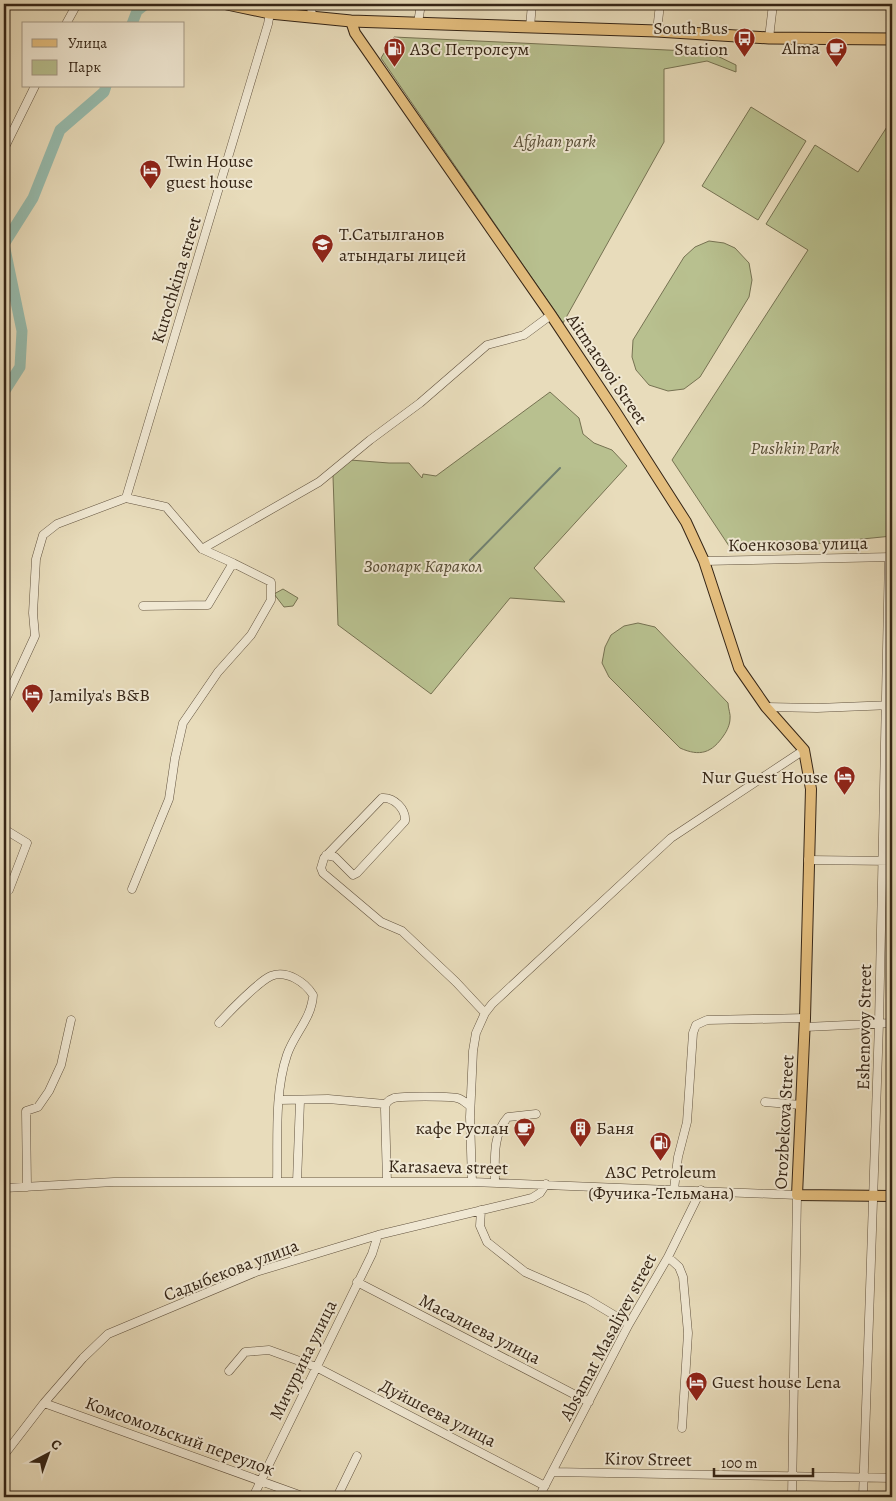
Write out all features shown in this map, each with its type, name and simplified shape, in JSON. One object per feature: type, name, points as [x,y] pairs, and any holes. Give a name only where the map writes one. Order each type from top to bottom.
[{"type":"highway","points":[[226,4],[311,18],[352,21],[657,31],[769,38],[892,39]]},
{"type":"main road","name":"Aitmatovoi Street","points":[[352,21],[355,32],[551,315],[686,522],[704,561],[739,668],[766,707],[804,750]]},
{"type":"main road","name":"Orozbekova Street","points":[[797,1195],[805,1023],[811,789],[804,750]]},
{"type":"main road","name":"Karasaeva street","points":[[797,1195],[892,1196]]},
{"type":"street","points":[[67,22],[76,4]]},
{"type":"street","points":[[311,18],[312,4]]},
{"type":"street","points":[[418,23],[421,4]]},
{"type":"street","points":[[530,27],[532,4]]},
{"type":"street","points":[[657,31],[660,4]]},
{"type":"street","points":[[769,38],[773,4]]},
{"type":"street","name":"Kurochkina street","points":[[126,498],[270,12]]},
{"type":"street","points":[[4,146],[34,88]]},
{"type":"street","points":[[202,549],[319,482],[370,440],[420,403],[487,345],[524,335],[551,315]]},
{"type":"street","points":[[4,703],[35,636],[33,613],[36,559],[43,535],[57,524],[126,498],[166,507],[202,549],[271,582],[271,600],[251,635],[218,672],[184,723],[175,758],[169,799],[132,889]]},
{"type":"street","name":"Коенкозова улица","points":[[704,561],[891,557]]},
{"type":"street","name":"Eshenovoy Street","points":[[863,1497],[874,1196],[882,861],[889,705],[891,557]]},
{"type":"street","points":[[142,606],[208,605],[233,563]]},
{"type":"street","points":[[766,707],[817,708],[889,705]]},
{"type":"street","points":[[472,1182],[470,1106],[473,1051],[476,1033],[492,1004],[671,838],[804,750]]},
{"type":"street","points":[[326,856],[335,857],[349,872],[355,874],[406,821],[404,811],[391,799],[382,798],[326,856],[321,862],[321,868],[323,873],[381,922],[402,931],[408,936],[456,982],[485,1014]]},
{"type":"street","points":[[4,828],[27,843],[9,890]]},
{"type":"street","points":[[808,860],[892,861]]},
{"type":"street","points":[[219,1023],[230,1010],[269,977],[278,974],[292,977],[307,986],[313,995],[309,1014],[287,1054],[283,1071],[279,1100],[277,1182]]},
{"type":"street","points":[[27,1187],[26,1111],[38,1107],[49,1091],[61,1065],[71,1020]]},
{"type":"street","points":[[674,1189],[678,1156],[687,1122],[693,1033],[696,1025],[707,1020],[892,1023]]},
{"type":"street","points":[[279,1100],[328,1099],[385,1104],[392,1098],[397,1097],[447,1097],[457,1098],[470,1106]]},
{"type":"street","points":[[297,1182],[300,1100]]},
{"type":"street","points":[[765,1102],[801,1104]]},
{"type":"street","points":[[385,1104],[387,1182]]},
{"type":"street","points":[[495,1183],[495,1148],[503,1122],[508,1117],[536,1114]]},
{"type":"street","name":"Karasaeva street","points":[[4,1188],[114,1182],[472,1182],[797,1195]]},
{"type":"street","name":"Садыбекова улица","points":[[4,1455],[44,1403],[83,1358],[108,1334],[256,1272],[378,1235],[532,1198],[540,1193],[546,1184]]},
{"type":"street","name":"Absamat Masaliyev street","points":[[539,1497],[629,1324],[668,1257],[701,1190]]},
{"type":"street","name":"Orozbekova Street","points":[[792,1497],[797,1195]]},
{"type":"street","points":[[481,1210],[480,1226],[487,1242],[525,1272],[587,1299],[629,1324]]},
{"type":"street","name":"Мичурина улица","points":[[253,1497],[372,1254],[378,1235]]},
{"type":"street","points":[[668,1257],[680,1267],[684,1278],[688,1333],[682,1428]]},
{"type":"street","name":"Масалиева улица","points":[[357,1282],[589,1402]]},
{"type":"street","name":"Дуйшеева улица","points":[[229,1371],[245,1352],[269,1350],[316,1367],[545,1486]]},
{"type":"street","name":"Комсомольский переулок","points":[[44,1403],[305,1497]]},
{"type":"street","points":[[337,1497],[357,1456]]},
{"type":"street","name":"Kirov Street","points":[[552,1472],[892,1478]]},
{"type":"green space","name":"Afghan park","points":[[394,37],[709,52],[736,65],[736,72],[707,61],[664,69],[664,142],[563,323],[381,58]]},
{"type":"green space","points":[[751,107],[806,141],[758,220],[702,186]]},
{"type":"green space","name":"Pushkin Park","points":[[892,119],[892,536],[733,552],[672,460],[808,250],[766,224],[815,145],[858,172]]},
{"type":"green space","points":[[709,241],[724,243],[735,248],[749,263],[752,280],[749,297],[700,377],[684,389],[668,391],[649,385],[636,370],[632,357],[633,340],[684,257],[695,247]]},
{"type":"green space","name":"Зоопарк Каракол","points":[[550,392],[579,418],[583,434],[594,443],[612,450],[627,466],[534,568],[565,602],[510,598],[431,694],[338,625],[333,476],[350,460],[409,463],[422,478],[423,474],[436,476]]},
{"type":"green space","points":[[283,589],[298,598],[293,606],[284,607],[274,594]]},
{"type":"green space","points":[[638,623],[655,627],[728,703],[730,717],[728,727],[715,746],[705,752],[687,751],[680,748],[609,677],[602,663],[605,647],[611,635],[624,626]]},
{"type":"waterway","points":[[133,22],[137,11],[146,4]]},
{"type":"waterway","points":[[4,392],[20,367],[22,331],[4,244],[33,198],[60,130],[104,92],[105,88]]},
{"type":"waterway","points":[[470,560],[560,468]]},
{"type":"place","name":"South Bus Station","points":[[744,57]]},
{"type":"place","name":"Alma","points":[[836,67]]},
{"type":"place","name":"АЗС Петролеум","points":[[394,68]]},
{"type":"place","name":"Twin House guest house","points":[[150,190]]},
{"type":"place","name":"Т.Сатылганов атындагы лицей","points":[[323,263]]},
{"type":"place","name":"Jamilya's B&B","points":[[33,714]]},
{"type":"place","name":"Nur Guest House","points":[[844,796]]},
{"type":"place","name":"кафе Руслан","points":[[525,1147]]},
{"type":"place","name":"Баня","points":[[580,1147]]},
{"type":"place","name":"АЗС Petroleum (Фучика-Тельмана)","points":[[661,1161]]},
{"type":"place","name":"Guest house Lena","points":[[696,1401]]}]
